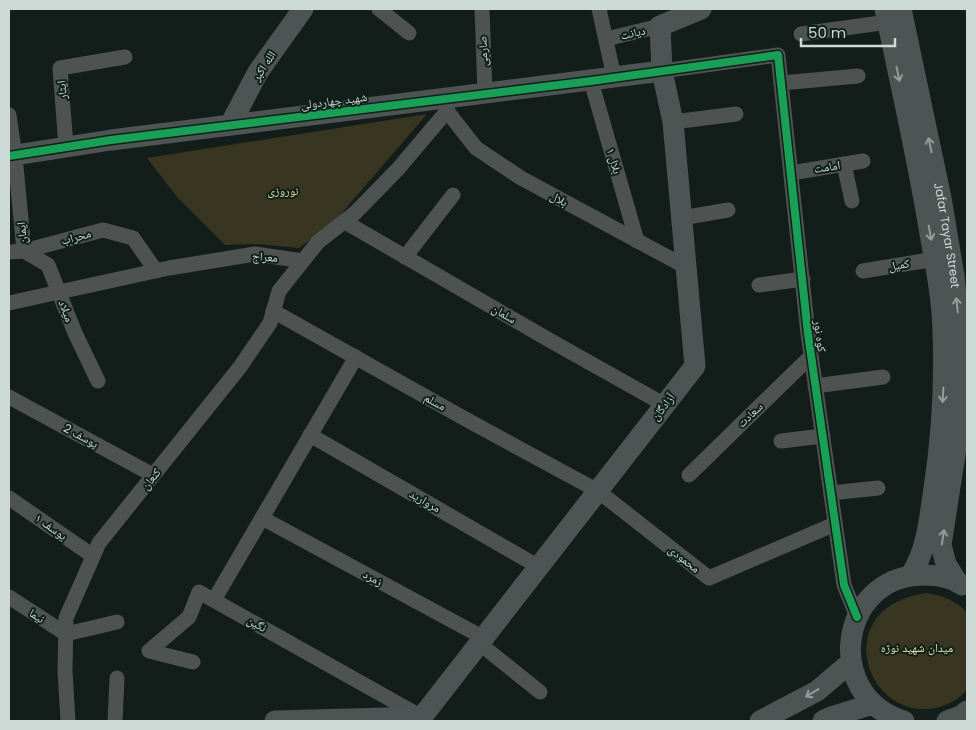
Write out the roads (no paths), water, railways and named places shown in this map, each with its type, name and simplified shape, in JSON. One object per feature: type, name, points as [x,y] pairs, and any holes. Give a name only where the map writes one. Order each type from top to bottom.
[{"type":"street","name":"الله اکبر","points":[[230,126],[258,72],[303,9]]},
{"type":"street","points":[[379,9],[409,33]]},
{"type":"street","name":"صارمی","points":[[482,9],[485,93]]},
{"type":"street","name":"دیانت","points":[[599,9],[614,77]]},
{"type":"street","points":[[660,26],[698,9]]},
{"type":"street","points":[[801,34],[891,13]]},
{"type":"street","name":"Jafar Tayar Street","points":[[891,13],[935,259],[943,328],[948,449],[941,545],[946,564],[962,585]]},
{"type":"street","name":"Jafar Tayar Street","points":[[891,13],[941,198],[954,276],[959,327],[960,381],[948,449],[925,543],[920,560],[911,575]]},
{"type":"street","name":"دیانت","points":[[606,39],[660,26]]},
{"type":"street","name":"آزادگان","points":[[425,719],[539,566],[695,366],[673,122],[662,71],[660,26]]},
{"type":"street","name":"کوه نور","points":[[662,71],[778,55],[815,386],[844,585],[856,617]]},
{"type":"street","name":"ایثار","points":[[66,147],[60,68],[125,57]]},
{"type":"street","name":"شهید چهاردولی","points":[[12,156],[66,147],[230,126],[448,105],[485,93],[662,71]]},
{"type":"street","points":[[781,84],[858,76]]},
{"type":"street","name":"بلال ۱","points":[[590,81],[637,241]]},
{"type":"street","points":[[303,261],[318,242],[355,213],[398,169],[448,105]]},
{"type":"street","name":"بلال","points":[[448,105],[476,148],[521,178],[686,267]]},
{"type":"street","name":"ایمان","points":[[9,114],[16,252]]},
{"type":"street","points":[[673,122],[736,114]]},
{"type":"street","name":"امامت","points":[[791,173],[863,161]]},
{"type":"street","points":[[844,164],[852,201]]},
{"type":"street","points":[[405,257],[453,195]]},
{"type":"street","points":[[682,218],[728,210]]},
{"type":"street","name":"سلمان","points":[[345,222],[665,405]]},
{"type":"street","name":"محراب","points":[[16,252],[103,230],[133,238],[156,271]]},
{"type":"street","name":"میلاد","points":[[16,252],[48,265],[75,333],[98,381]]},
{"type":"street","name":"معراج","points":[[9,302],[156,271],[255,254],[303,261]]},
{"type":"street","name":"کمیل","points":[[862,271],[935,259]]},
{"type":"street","name":"کنعان","points":[[68,721],[65,671],[66,618],[99,543],[240,367],[270,323],[279,290],[303,261]]},
{"type":"street","points":[[759,285],[802,279]]},
{"type":"street","name":"مسلم","points":[[273,311],[598,491]]},
{"type":"street","name":"سعادت","points":[[689,475],[811,356]]},
{"type":"street","points":[[214,600],[356,357]]},
{"type":"street","points":[[815,386],[883,377]]},
{"type":"street","name":"یوسف 2","points":[[9,397],[153,475]]},
{"type":"street","name":"مروارید","points":[[310,435],[539,566]]},
{"type":"street","points":[[781,442],[823,436]]},
{"type":"street","points":[[831,493],[878,488]]},
{"type":"street","name":"محمودی","points":[[598,491],[709,578],[835,524]]},
{"type":"street","name":"یوسف ۱","points":[[9,498],[93,556]]},
{"type":"street","name":"زمرد","points":[[262,518],[482,641],[540,692]]},
{"type":"street","points":[[904,721],[892,718],[873,704],[859,687],[850,663],[850,640],[856,617],[870,597],[888,583],[911,575],[934,575],[962,585]]},
{"type":"street","name":"نگین","points":[[192,662],[149,651],[189,617],[200,592],[425,719]]},
{"type":"street","name":"نیما","points":[[9,597],[66,634]]},
{"type":"street","points":[[66,634],[117,622]]},
{"type":"street","points":[[760,721],[817,691],[850,663]]},
{"type":"street","points":[[115,721],[117,678]]},
{"type":"street","points":[[823,721],[873,704]]},
{"type":"street","points":[[275,721],[425,719]]},
{"type":"park label","name":"نوروزی","points":[[283,191]]},
{"type":"park label","name":"میدان شهید نوژه","points":[[917,648]]}]
